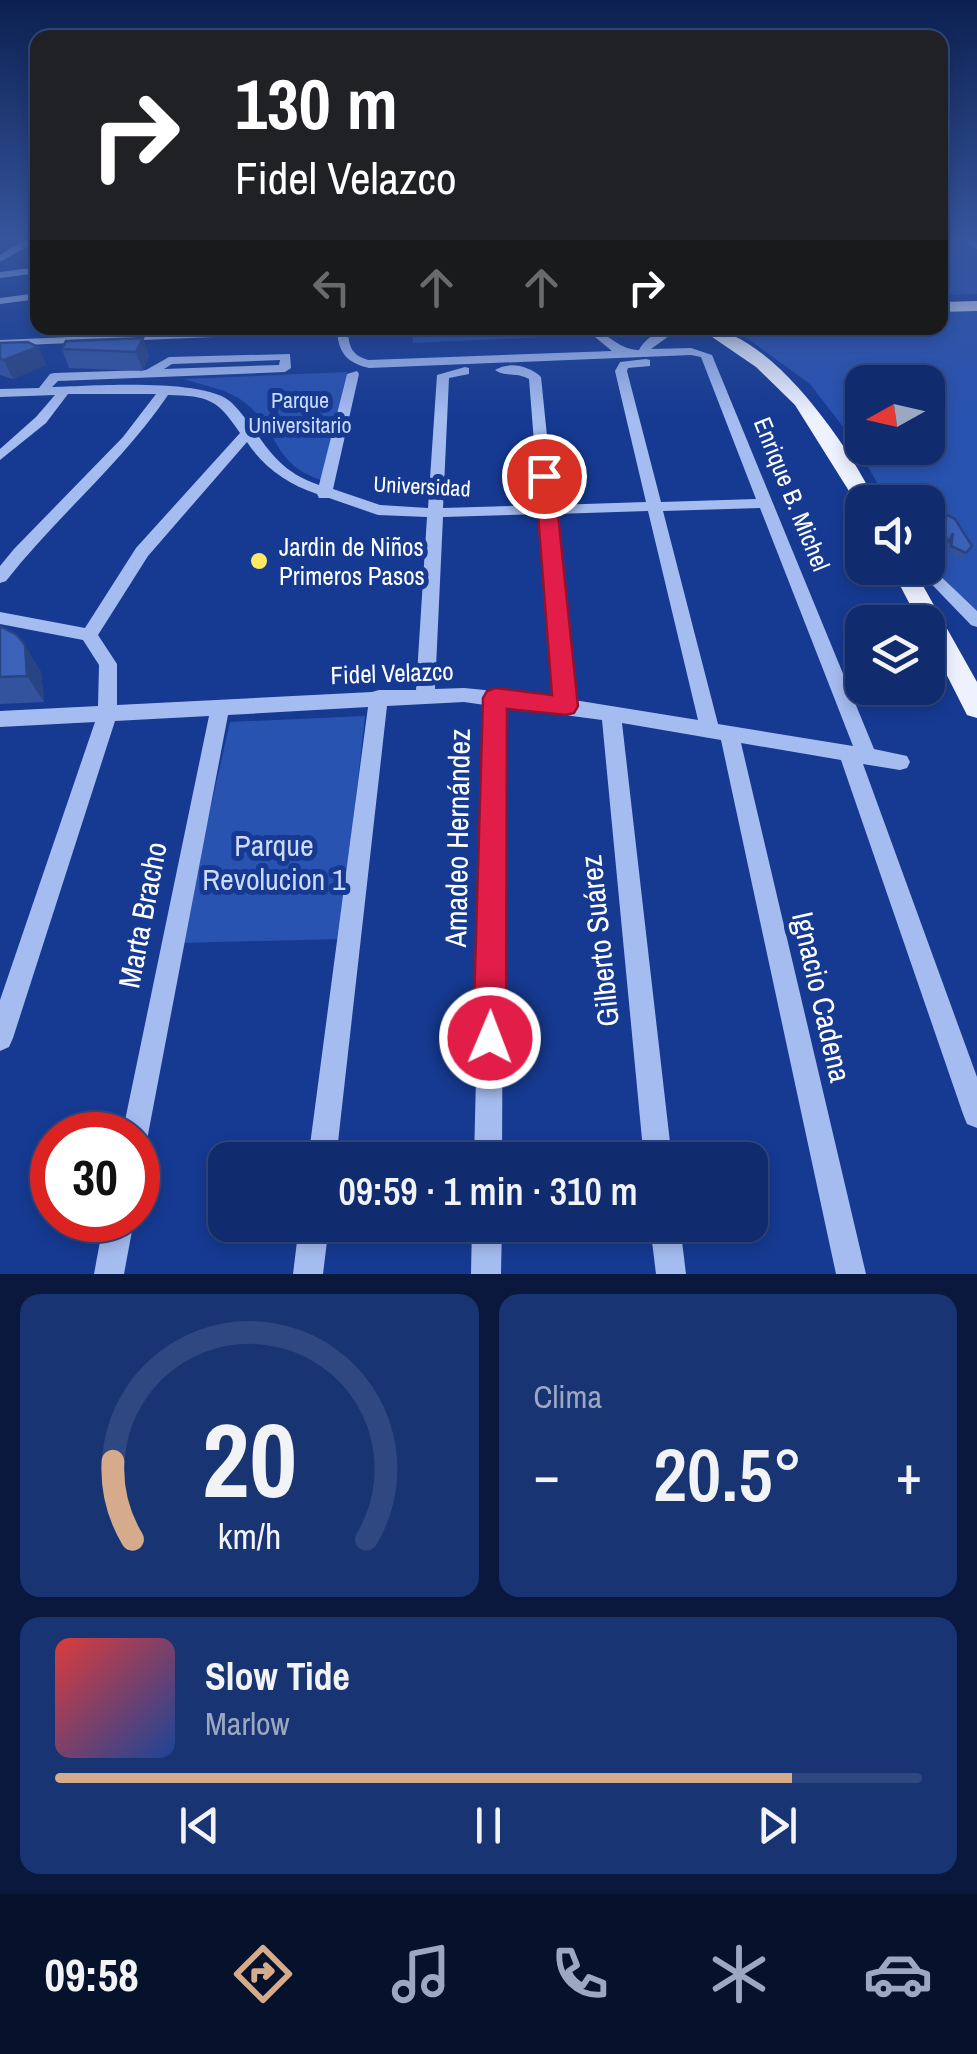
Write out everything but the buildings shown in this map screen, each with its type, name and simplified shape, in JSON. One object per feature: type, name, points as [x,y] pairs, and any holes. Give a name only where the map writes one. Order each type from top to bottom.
[{"type":"main road","points":[[948,307],[977,306]]},
{"type":"main road","points":[[717,335],[770,367],[807,403],[856,485]]},
{"type":"main road","points":[[730,335],[802,386],[832,424],[868,485]]},
{"type":"main road","points":[[911,585],[977,706]]},
{"type":"main road","points":[[930,585],[977,674]]},
{"type":"street","points":[[0,301],[27,297]]},
{"type":"street","points":[[28,342],[33,335]]},
{"type":"street","points":[[0,343],[88,335]]},
{"type":"street","points":[[96,352],[104,335]]},
{"type":"street","points":[[343,335],[350,359],[368,364],[623,363],[643,353],[700,352],[710,362]]},
{"type":"street","points":[[595,335],[624,366],[710,362]]},
{"type":"street","points":[[643,353],[648,344],[663,335]]},
{"type":"street","points":[[43,391],[54,377],[285,368],[286,356],[169,361],[149,372]]},
{"type":"street","name":"Enrique B. Michel","points":[[710,362],[858,756],[977,1114]]},
{"type":"street","name":"Ignacio Cadena","points":[[623,363],[719,732],[851,1274]]},
{"type":"street","points":[[425,696],[443,375],[452,371],[516,370],[533,374],[566,706]]},
{"type":"street","points":[[324,495],[353,374]]},
{"type":"street","points":[[0,578],[32,538],[126,445],[166,389]]},
{"type":"street","name":"Universidad","points":[[0,393],[166,389],[215,396],[238,415],[276,468],[324,495],[378,510],[436,513],[766,503]]},
{"type":"street","points":[[0,456],[42,420],[65,390]]},
{"type":"street","points":[[89,635],[142,552],[248,432]]},
{"type":"street","points":[[939,585],[977,621]]},
{"type":"street","points":[[0,618],[89,635],[108,664],[107,714],[0,1038]]},
{"type":"street","points":[[324,1142],[379,697]]},
{"type":"street","name":"Fidel Velazco","points":[[0,720],[379,697],[495,698],[566,706],[900,762]]},
{"type":"street","name":"Amadeo Hernández","points":[[488,1142],[495,698]]},
{"type":"street","name":"Marta Bracho","points":[[141,1112],[220,708]]},
{"type":"street","name":"Gilberto Suárez","points":[[611,714],[656,1142]]},
{"type":"street","points":[[108,1274],[115,1242]]},
{"type":"street","points":[[308,1274],[312,1242]]},
{"type":"street","points":[[486,1242],[486,1274]]},
{"type":"street","points":[[667,1242],[670,1274]]},
{"type":"green space","points":[[977,310],[977,613],[945,580],[945,485],[878,485],[867,465],[945,465],[945,365],[845,365],[845,429],[810,384],[743,335],[948,335],[948,312]]},
{"type":"green space","points":[[412,335],[565,336],[413,343]]},
{"type":"green space","name":"Parque Universitario","points":[[347,372],[321,480],[293,465],[244,402],[184,379]]},
{"type":"green space","name":"Parque Revolucion 1","points":[[365,716],[340,939],[180,943],[230,722]]},
{"type":"place","name":"Jardin de Niños Primeros Pasos","points":[[259,561]]},
{"type":"route","points":[[490,1038],[495,698],[566,706],[544,476]]}]
